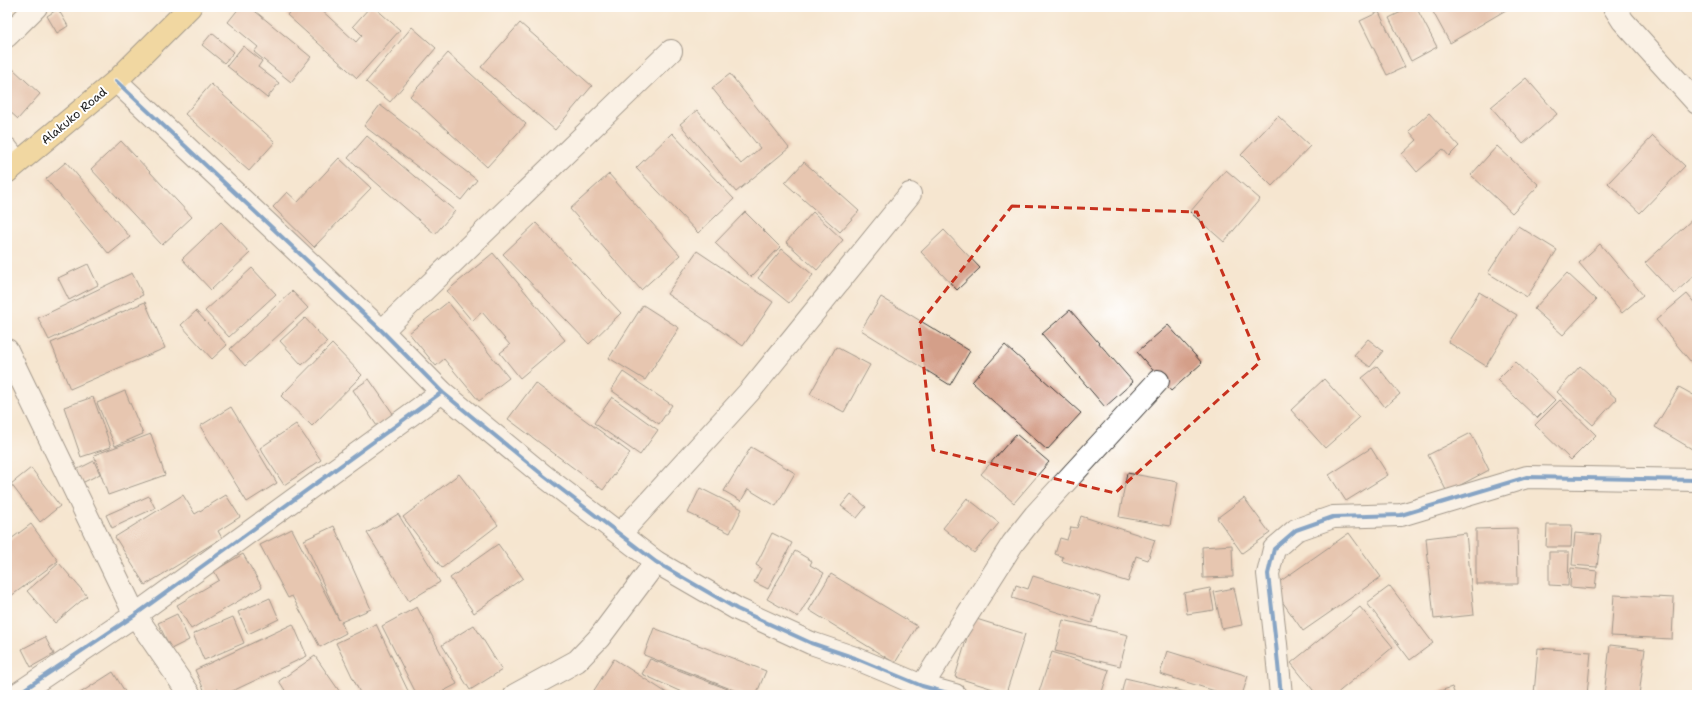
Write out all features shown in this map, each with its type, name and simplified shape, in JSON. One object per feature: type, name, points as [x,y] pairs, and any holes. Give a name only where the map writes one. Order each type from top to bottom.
[{"type":"main road","name":"Alakuko Road","points":[[10,161],[116,81],[190,7]]},
{"type":"street","points":[[7,36],[36,7]]},
{"type":"street","points":[[1614,7],[1623,21],[1697,103]]},
{"type":"street","points":[[382,331],[671,51]]},
{"type":"street","points":[[116,81],[382,331],[442,392],[544,476],[656,562],[737,609],[811,643],[855,658],[922,686],[954,695]]},
{"type":"street","points":[[620,534],[750,391],[910,194]]},
{"type":"street","points":[[7,350],[134,615],[190,695]]},
{"type":"street","points":[[922,686],[1013,543],[1035,515],[1158,381]]},
{"type":"street","points":[[28,692],[442,392]]},
{"type":"street","points":[[1280,695],[1268,574],[1274,549],[1296,530],[1333,517],[1401,515],[1527,477],[1697,480]]},
{"type":"street","points":[[514,695],[576,661],[599,638],[656,562]]},
{"type":"highlighted area","points":[[1012,206],[1197,212],[1260,362],[1115,493],[933,450],[919,324]]},
{"type":"building","points":[[240,7],[250,7],[311,57],[291,82],[254,52],[258,47],[228,22]]},
{"type":"building","points":[[294,7],[318,7],[356,42],[362,35],[353,26],[370,7],[374,7],[400,30],[357,78],[287,15]]},
{"type":"building","points":[[1411,7],[1416,7],[1437,47],[1411,61],[1389,18]]},
{"type":"building","points":[[1442,7],[1511,7],[1450,43],[1433,12]]},
{"type":"building","points":[[58,9],[68,26],[57,33],[47,16]]},
{"type":"building","points":[[1379,12],[1405,67],[1387,75],[1360,21]]},
{"type":"building","points":[[520,23],[592,86],[555,130],[481,67]]},
{"type":"building","points":[[412,27],[436,48],[390,102],[366,82]]},
{"type":"building","points":[[212,33],[234,52],[224,63],[202,45]]},
{"type":"building","points":[[243,46],[262,61],[258,67],[279,83],[267,98],[227,66]]},
{"type":"building","points":[[448,53],[526,124],[487,167],[410,96]]},
{"type":"building","points":[[12,68],[40,94],[18,119],[7,109],[7,74]]},
{"type":"building","points":[[730,74],[789,148],[736,192],[680,124],[697,110],[741,164],[760,148],[712,88]]},
{"type":"building","points":[[1526,78],[1557,114],[1523,144],[1491,107]]},
{"type":"building","points":[[211,84],[275,142],[249,171],[185,114]]},
{"type":"building","points":[[380,105],[477,180],[461,200],[364,126]]},
{"type":"building","points":[[1429,113],[1459,146],[1449,156],[1443,149],[1417,172],[1402,154],[1417,140],[1409,131]]},
{"type":"building","points":[[1278,116],[1310,146],[1272,186],[1241,155]]},
{"type":"building","points":[[672,133],[734,199],[698,233],[636,168]]},
{"type":"building","points":[[367,136],[455,211],[435,234],[348,158]]},
{"type":"building","points":[[1653,136],[1685,166],[1640,213],[1608,183]]},
{"type":"building","points":[[121,141],[192,217],[162,245],[91,169]]},
{"type":"building","points":[[1497,146],[1539,185],[1512,213],[1471,175]]},
{"type":"building","points":[[339,158],[371,188],[314,247],[273,207],[287,192],[298,202]]},
{"type":"building","points":[[66,162],[130,237],[109,254],[46,179]]},
{"type":"building","points":[[804,162],[859,211],[840,232],[785,183]]},
{"type":"building","points":[[1226,170],[1260,199],[1224,242],[1190,212]]},
{"type":"building","points":[[609,174],[680,255],[641,290],[570,209]]},
{"type":"building","points":[[745,212],[780,247],[751,277],[715,243]]},
{"type":"building","points":[[813,212],[843,240],[817,270],[786,242]]},
{"type":"building","points":[[1697,215],[1697,273],[1674,294],[1645,263]]},
{"type":"building","points":[[221,222],[250,253],[211,290],[182,259]]},
{"type":"building","points":[[536,223],[621,313],[589,344],[503,254]]},
{"type":"building","points":[[1518,226],[1557,250],[1527,297],[1488,273]]},
{"type":"building","points":[[944,230],[980,268],[957,290],[921,252]]},
{"type":"building","points":[[1600,244],[1643,295],[1622,313],[1579,263]]},
{"type":"building","points":[[782,249],[813,275],[789,303],[758,278]]},
{"type":"building","points":[[697,251],[773,302],[743,346],[667,294]]},
{"type":"building","points":[[493,253],[565,340],[520,378],[500,353],[510,345],[482,312],[472,321],[447,291]]},
{"type":"building","points":[[88,264],[98,285],[69,300],[58,278]]},
{"type":"building","points":[[252,268],[276,294],[229,337],[205,311]]},
{"type":"building","points":[[132,273],[143,295],[49,340],[38,318]]},
{"type":"building","points":[[1567,273],[1596,300],[1563,335],[1534,309]]},
{"type":"building","points":[[292,291],[308,308],[245,366],[230,349]]},
{"type":"building","points":[[1479,292],[1517,315],[1486,366],[1448,342]]},
{"type":"building","points":[[1687,294],[1697,306],[1697,356],[1691,362],[1656,320]]},
{"type":"building","points":[[881,297],[970,351],[950,385],[861,330]]},
{"type":"building","points":[[145,302],[165,348],[70,389],[51,343]]},
{"type":"building","points":[[448,302],[509,378],[479,401],[444,359],[436,366],[409,333]]},
{"type":"building","points":[[643,305],[679,328],[645,380],[609,358]]},
{"type":"building","points":[[1070,310],[1133,382],[1105,407],[1042,334]]},
{"type":"building","points":[[196,311],[227,345],[212,359],[181,325]]},
{"type":"building","points":[[305,318],[327,342],[302,365],[280,341]]},
{"type":"building","points":[[1168,325],[1202,363],[1171,391],[1137,352]]},
{"type":"building","points":[[1368,339],[1383,351],[1370,367],[1354,355]]},
{"type":"building","points":[[332,344],[362,375],[312,426],[281,396]]},
{"type":"building","points":[[1005,345],[1081,413],[1047,450],[972,382]]},
{"type":"building","points":[[836,347],[870,365],[844,412],[810,394]]},
{"type":"building","points":[[1515,362],[1555,400],[1537,418],[1497,380]]},
{"type":"building","points":[[1377,366],[1400,394],[1385,407],[1362,378]]},
{"type":"building","points":[[1580,366],[1617,399],[1593,425],[1557,392]]},
{"type":"building","points":[[623,372],[672,405],[659,424],[611,390]]},
{"type":"building","points":[[369,379],[394,415],[377,426],[353,390]]},
{"type":"building","points":[[1324,379],[1359,418],[1325,448],[1291,410]]},
{"type":"building","points":[[535,383],[630,453],[603,490],[508,419]]},
{"type":"building","points":[[1679,387],[1697,397],[1697,452],[1655,427]]},
{"type":"building","points":[[125,391],[143,434],[115,446],[97,403]]},
{"type":"building","points":[[93,397],[111,447],[81,457],[64,407]]},
{"type":"building","points":[[612,397],[658,430],[640,455],[594,423]]},
{"type":"building","points":[[1560,400],[1596,435],[1571,460],[1535,425]]},
{"type":"building","points":[[231,407],[277,483],[247,502],[200,426]]},
{"type":"building","points":[[296,424],[321,460],[284,485],[260,448]]},
{"type":"building","points":[[1471,433],[1489,470],[1447,492],[1428,455]]},
{"type":"building","points":[[151,434],[165,475],[108,495],[94,455]]},
{"type":"building","points":[[1016,434],[1049,462],[1014,503],[981,474]]},
{"type":"building","points":[[751,447],[795,473],[776,506],[748,489],[741,501],[724,491]]},
{"type":"building","points":[[1371,448],[1388,475],[1346,501],[1329,475]]},
{"type":"building","points":[[94,461],[100,474],[82,483],[76,470]]},
{"type":"building","points":[[31,468],[60,506],[40,522],[11,484]]},
{"type":"building","points":[[1127,473],[1178,482],[1170,526],[1119,517]]},
{"type":"building","points":[[459,474],[498,525],[442,568],[403,517]]},
{"type":"building","points":[[700,488],[742,509],[730,533],[688,513]]},
{"type":"building","points":[[851,494],[866,507],[857,518],[841,506]]},
{"type":"building","points":[[183,495],[195,514],[226,495],[240,517],[218,531],[222,538],[145,585],[115,537]]},
{"type":"building","points":[[149,496],[155,508],[112,528],[106,515]]},
{"type":"building","points":[[967,498],[999,523],[974,553],[943,528]]},
{"type":"building","points":[[1244,498],[1270,533],[1242,553],[1217,518]]},
{"type":"building","points":[[398,514],[440,582],[409,601],[367,533]]},
{"type":"building","points":[[1081,516],[1155,540],[1148,560],[1136,556],[1128,582],[1062,561],[1063,557],[1055,554],[1060,538],[1067,540],[1071,527],[1077,528]]},
{"type":"building","points":[[31,524],[58,561],[7,599],[7,542]]},
{"type":"building","points":[[1547,525],[1572,525],[1571,547],[1546,547]]},
{"type":"building","points":[[334,526],[371,609],[341,622],[346,633],[320,647],[292,596],[288,598],[260,545],[292,529],[339,620],[304,540]]},
{"type":"building","points":[[1517,528],[1518,584],[1476,584],[1476,529]]},
{"type":"building","points":[[772,533],[792,543],[768,589],[754,582],[761,568],[756,565]]},
{"type":"building","points":[[1349,533],[1381,577],[1303,631],[1272,587]]},
{"type":"building","points":[[1466,533],[1474,615],[1434,619],[1426,538]]},
{"type":"building","points":[[1575,533],[1601,535],[1597,567],[1572,565]]},
{"type":"building","points":[[498,544],[523,578],[474,613],[450,578]]},
{"type":"building","points":[[1232,545],[1233,577],[1203,578],[1202,547]]},
{"type":"building","points":[[795,551],[812,561],[810,565],[824,573],[798,617],[767,599]]},
{"type":"building","points":[[1549,552],[1569,552],[1568,586],[1549,585]]},
{"type":"building","points":[[243,554],[262,587],[191,629],[177,605],[219,580],[214,571]]},
{"type":"building","points":[[59,563],[87,596],[55,623],[27,591]]},
{"type":"building","points":[[1571,568],[1597,571],[1595,589],[1570,587]]},
{"type":"building","points":[[831,574],[917,626],[895,663],[809,610]]},
{"type":"building","points":[[1033,576],[1100,597],[1092,623],[1012,598],[1016,585],[1028,589]]},
{"type":"building","points":[[1390,586],[1433,643],[1410,660],[1367,603]]},
{"type":"building","points":[[1210,588],[1214,610],[1187,614],[1184,593]]},
{"type":"building","points":[[1234,588],[1242,625],[1222,629],[1214,592]]},
{"type":"building","points":[[1614,595],[1674,598],[1672,639],[1611,636]]},
{"type":"building","points":[[270,598],[279,619],[248,634],[238,612]]},
{"type":"building","points":[[417,607],[457,684],[436,695],[417,695],[382,626]]},
{"type":"building","points":[[1360,607],[1393,647],[1335,695],[1317,695],[1291,663]]},
{"type":"building","points":[[177,614],[189,640],[171,649],[158,623]]},
{"type":"building","points":[[233,617],[244,643],[204,660],[193,634]]},
{"type":"building","points":[[973,618],[1025,634],[1006,693],[955,677]]},
{"type":"building","points":[[1063,620],[1128,635],[1120,666],[1055,651]]},
{"type":"building","points":[[293,624],[307,656],[224,695],[221,695],[218,689],[206,694],[195,670]]},
{"type":"building","points":[[376,624],[410,695],[361,695],[336,643]]},
{"type":"building","points":[[474,625],[502,670],[470,690],[442,645]]},
{"type":"building","points":[[654,628],[766,671],[756,695],[746,695],[644,655]]},
{"type":"building","points":[[45,637],[54,654],[31,667],[22,649]]},
{"type":"building","points":[[1610,645],[1645,649],[1639,695],[1604,695]]},
{"type":"building","points":[[1538,648],[1591,652],[1587,695],[1534,694]]},
{"type":"building","points":[[1167,651],[1248,676],[1242,695],[1228,695],[1160,674]]},
{"type":"building","points":[[1052,652],[1109,670],[1101,695],[1038,695]]},
{"type":"building","points":[[315,656],[342,695],[288,695],[279,681]]},
{"type":"building","points":[[614,659],[670,695],[591,695]]},
{"type":"building","points":[[650,659],[743,695],[688,695],[642,674]]},
{"type":"building","points":[[113,672],[127,695],[77,695]]},
{"type":"building","points":[[1125,678],[1194,694],[1194,695],[1121,695]]},
{"type":"building","points":[[1452,687],[1455,695],[1428,695]]},
{"type":"cycle path","points":[[116,81],[382,331],[442,392],[544,476],[656,562],[737,609],[811,643],[855,658],[922,686],[955,695]]},
{"type":"cycle path","points":[[16,695],[135,615],[442,392]]},
{"type":"cycle path","points":[[1281,695],[1268,574],[1274,549],[1296,530],[1333,517],[1401,515],[1527,477],[1697,480]]}]
